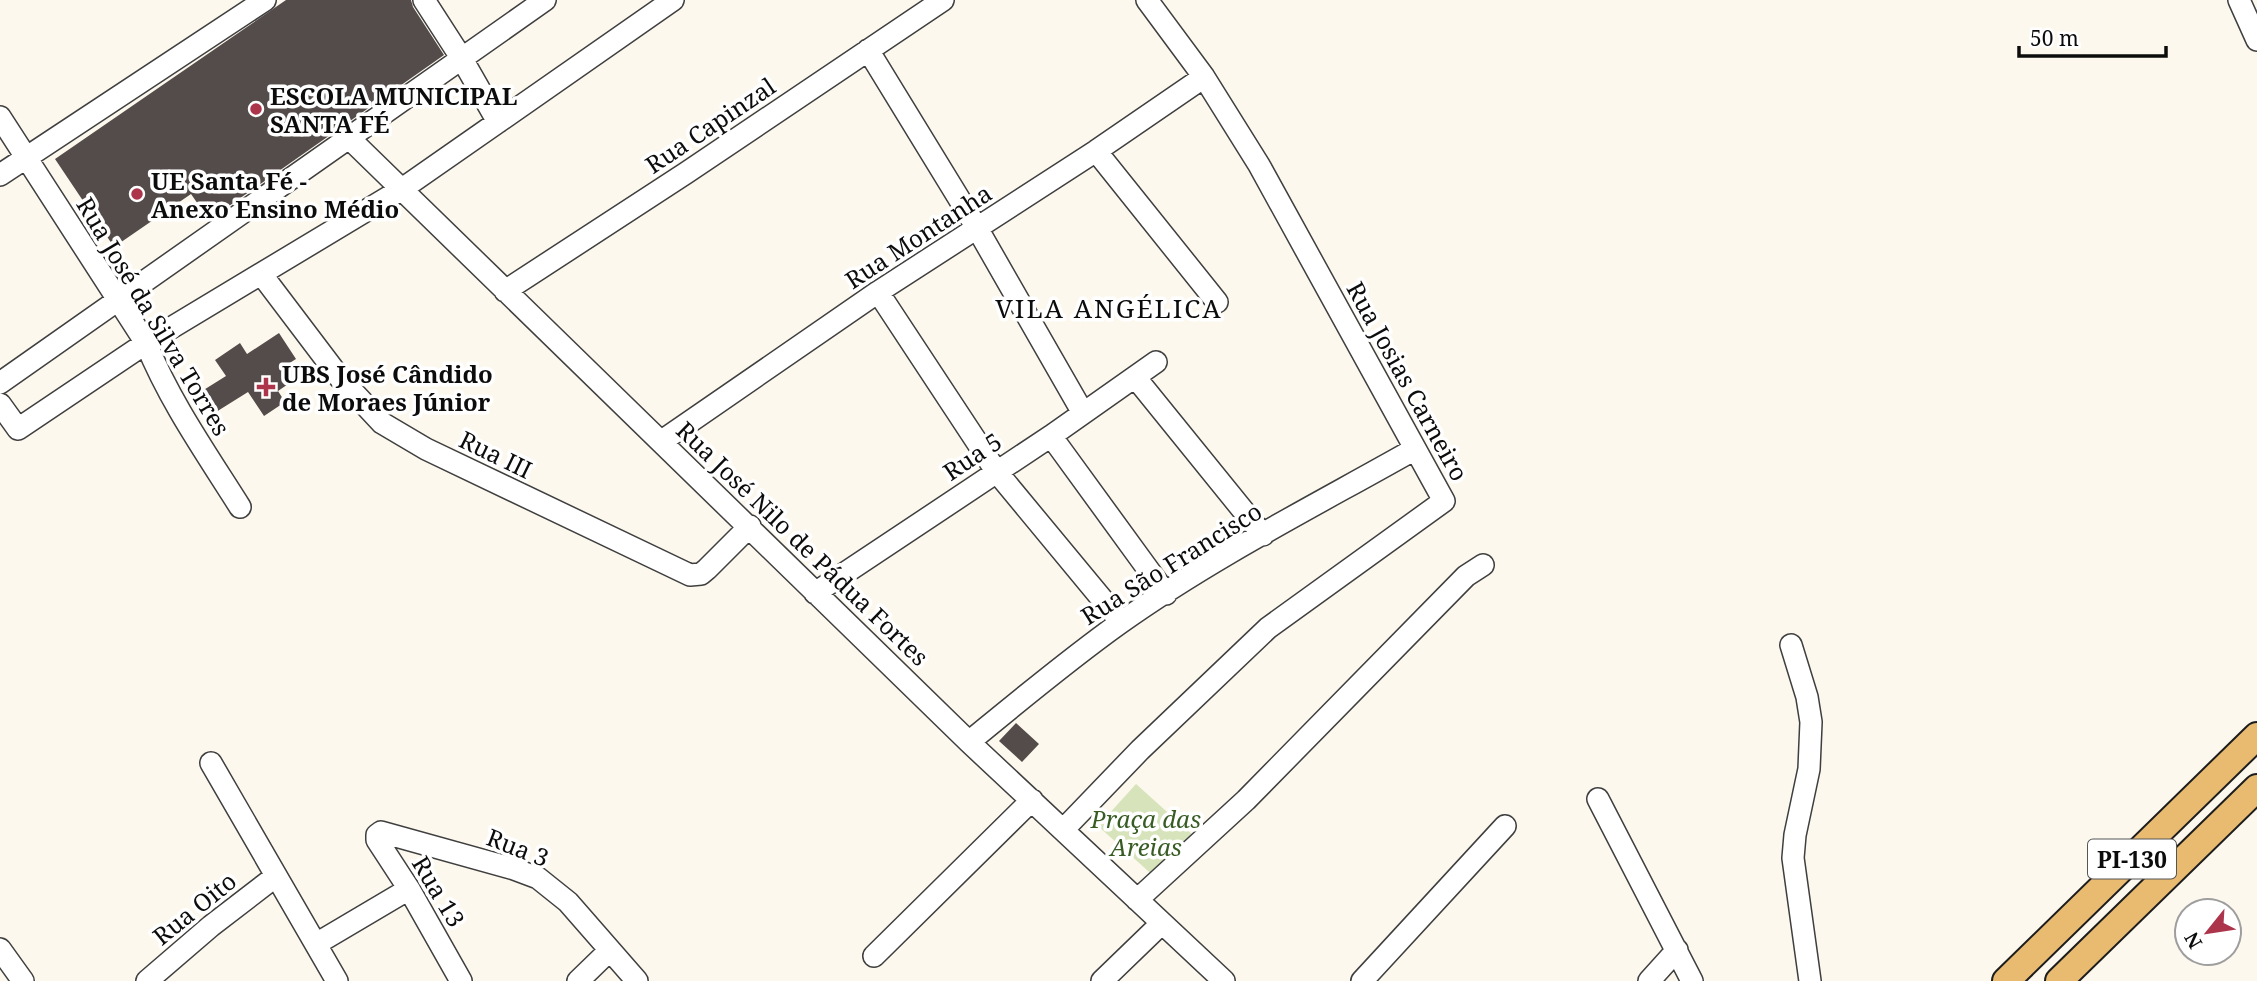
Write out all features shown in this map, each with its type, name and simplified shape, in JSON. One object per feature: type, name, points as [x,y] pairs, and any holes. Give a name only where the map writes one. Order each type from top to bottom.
[{"type":"main road","name":"PI-130","points":[[2006,981],[2257,736]]},
{"type":"main road","points":[[2232,761],[2257,789]]},
{"type":"main road","name":"PI-130","points":[[2059,981],[2257,789]]},
{"type":"street","points":[[0,175],[265,0]]},
{"type":"street","points":[[424,0],[498,122]]},
{"type":"street","points":[[0,383],[545,0]]},
{"type":"street","points":[[0,404],[18,429],[146,343],[402,189],[673,0]]},
{"type":"street","name":"Rua Capinzal","points":[[505,291],[943,0]]},
{"type":"street","name":"Rua Josias Carneiro","points":[[1063,830],[1140,750],[1268,628],[1444,502],[1259,165],[1204,76],[1147,0]]},
{"type":"street","points":[[2239,0],[2257,40]]},
{"type":"street","points":[[868,50],[977,228],[1083,413]]},
{"type":"street","name":"Rua Montanha","points":[[662,441],[878,292],[1096,151],[1204,76]]},
{"type":"street","name":"Rua José da Silva Torres","points":[[0,117],[146,343],[178,410],[240,507]]},
{"type":"street","name":"Rua José Nilo de Pádua Fortes","points":[[350,139],[969,742],[1224,981]]},
{"type":"street","points":[[1096,151],[1217,302]]},
{"type":"street","name":"Rua III","points":[[262,275],[318,350],[365,406],[382,423],[426,449],[690,575],[701,574],[750,526]]},
{"type":"street","points":[[878,292],[996,471],[1121,622]]},
{"type":"street","name":"Rua 5","points":[[815,593],[1051,436],[1156,362]]},
{"type":"street","points":[[1135,377],[1263,535]]},
{"type":"street","points":[[1051,436],[1166,594]]},
{"type":"street","name":"Rua São Francisco","points":[[969,742],[1049,676],[1121,622],[1263,535],[1415,449]]},
{"type":"street","points":[[1137,900],[1246,800],[1466,576],[1483,565]]},
{"type":"street","points":[[1791,645],[1807,697],[1811,722],[1809,769],[1795,835],[1793,859],[1810,981]]},
{"type":"street","points":[[211,763],[337,981]]},
{"type":"street","points":[[1598,799],[1692,981]]},
{"type":"street","points":[[874,956],[1032,800]]},
{"type":"street","points":[[1362,981],[1505,826]]},
{"type":"street","name":"Rua 13","points":[[384,832],[379,833],[377,839],[461,981]]},
{"type":"street","name":"Rua 3","points":[[384,832],[538,878],[568,902],[637,981]]},
{"type":"street","name":"Rua Oito","points":[[146,981],[276,876]]},
{"type":"street","points":[[316,944],[409,889]]},
{"type":"street","points":[[1102,981],[1162,923]]},
{"type":"street","points":[[0,949],[23,981]]},
{"type":"street","points":[[578,981],[610,950]]},
{"type":"street","points":[[1649,981],[1677,950]]},
{"type":"green space","name":"Praça das Areias","points":[[1136,784],[1195,837],[1157,879],[1098,826]]},
{"type":"building","name":"ESCOLA MUNICIPAL SANTA FÉ","points":[[286,0],[411,0],[444,55],[209,220],[191,194],[114,247],[55,159]]},
{"type":"building","points":[[279,333],[296,359],[288,364],[297,378],[278,391],[285,402],[264,416],[248,392],[216,412],[202,391],[226,376],[215,360],[240,343],[247,354]]},
{"type":"building","points":[[1016,723],[1039,744],[1022,762],[999,741]]},
{"type":"place","name":"ESCOLA MUNICIPAL SANTA FÉ","points":[[256,109]]},
{"type":"place","name":"UE Santa Fé - Anexo Ensino Médio","points":[[137,194]]},
{"type":"place","name":"UBS José Cândido de Moraes Júnior","points":[[266,387]]},
{"type":"district","name":"VILA ANGÉLICA","points":[[1109,308]]}]
